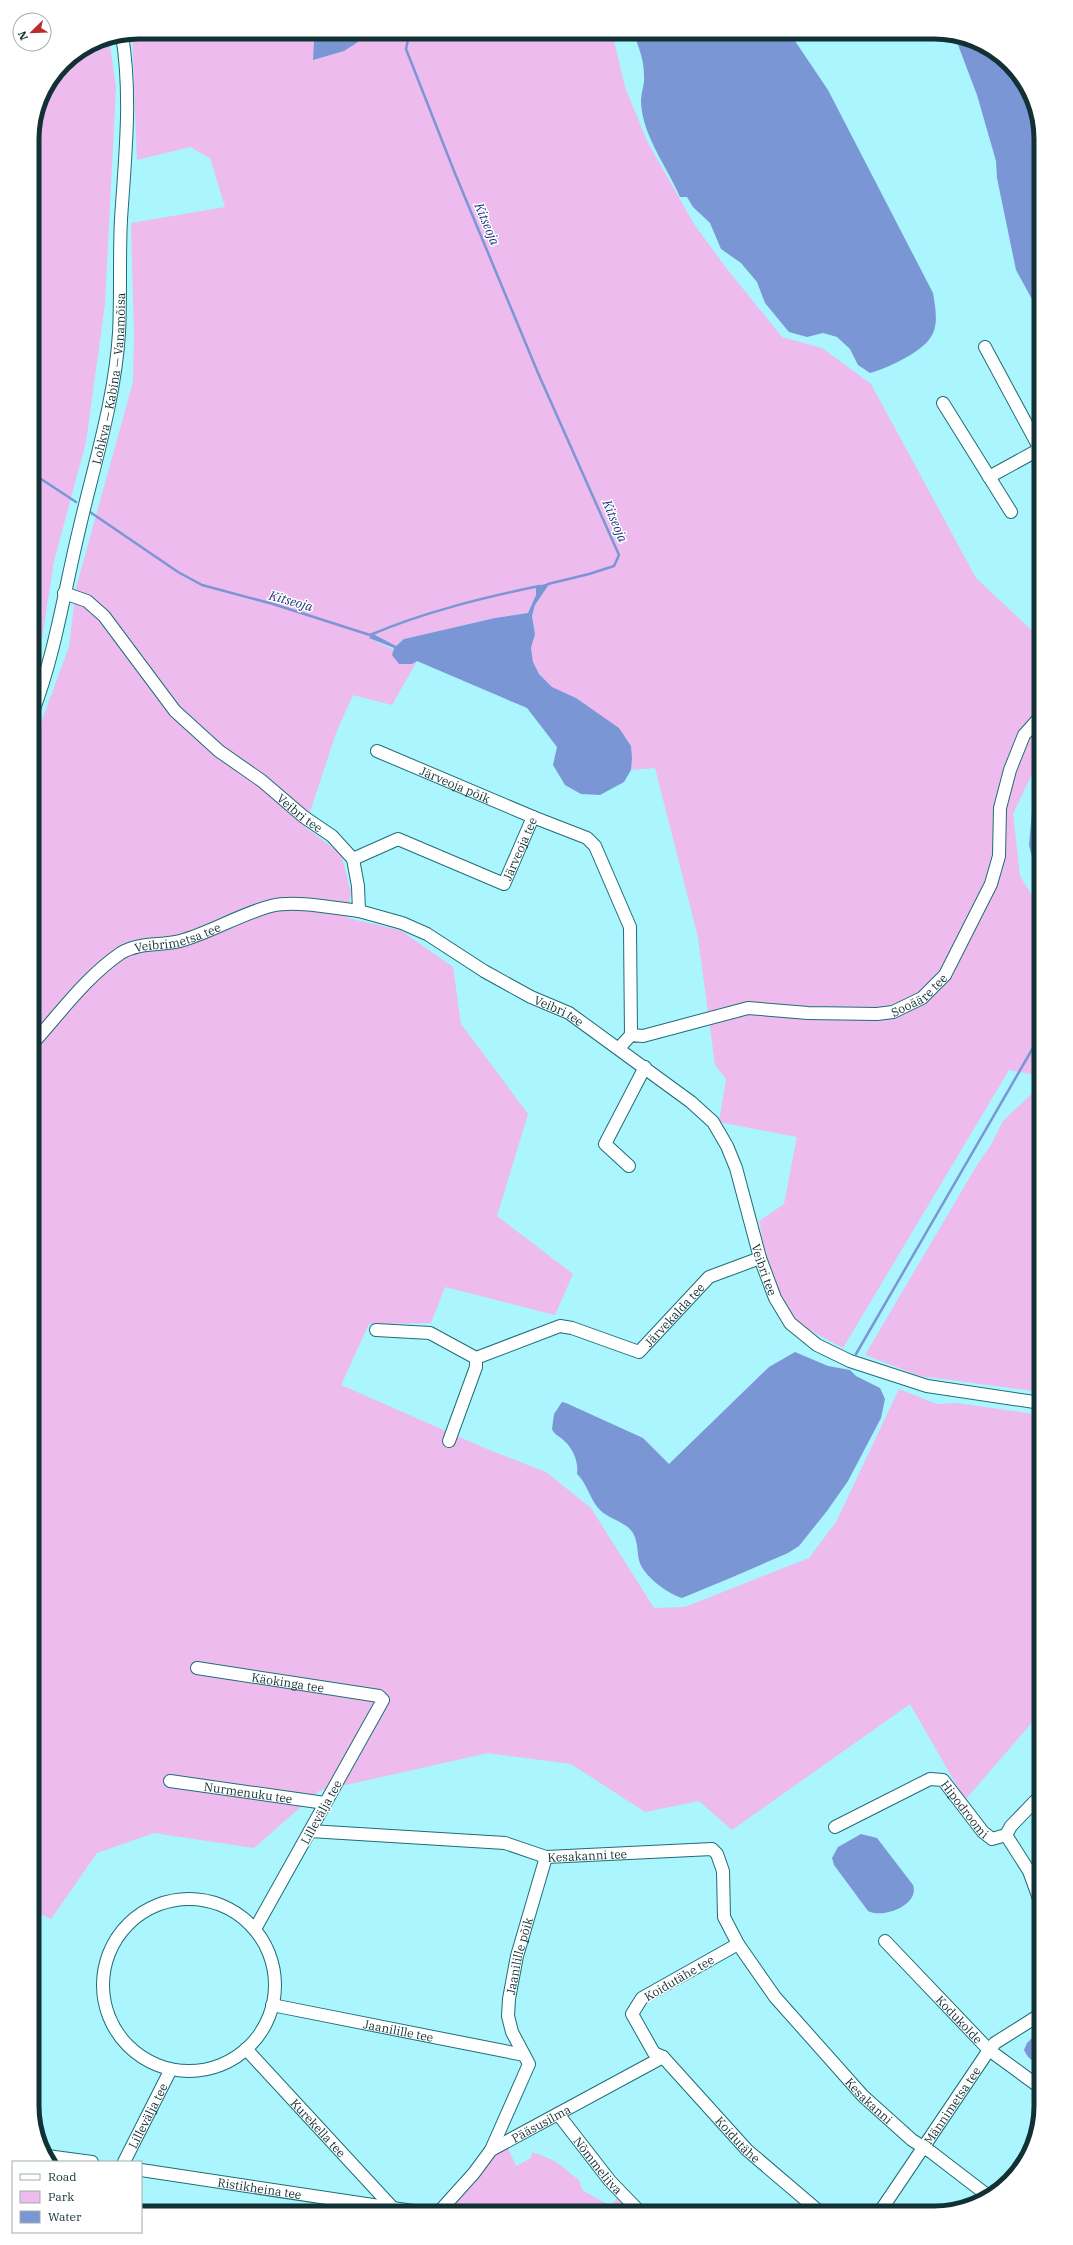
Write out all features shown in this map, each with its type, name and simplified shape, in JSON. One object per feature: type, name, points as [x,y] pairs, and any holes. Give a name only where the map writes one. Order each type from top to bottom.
[{"type":"street","name":"Lohkva — Kabina — Vanamõisa","points":[[39,695],[55,643],[64,593],[109,397],[119,334],[120,233],[127,121],[127,75],[123,40]]},
{"type":"street","points":[[986,347],[1034,439]]},
{"type":"street","points":[[943,403],[1011,512]]},
{"type":"street","points":[[989,477],[1034,453]]},
{"type":"street","name":"Veibri tee","points":[[64,593],[86,601],[104,616],[174,711],[219,751],[262,781],[304,817],[332,836],[352,859],[358,886],[359,911],[402,923],[427,934],[484,971],[531,997],[569,1013],[645,1067],[691,1102],[713,1122],[727,1146],[743,1192],[760,1258],[782,1311],[790,1323],[817,1345],[850,1361],[927,1386],[1034,1402]]},
{"type":"street","name":"Sooääre tee","points":[[631,1035],[643,1036],[748,1008],[808,1013],[877,1014],[893,1012],[922,998],[934,987],[949,969],[991,884],[999,856],[1000,808],[1010,770],[1024,736],[1034,724]]},
{"type":"street","name":"Järveoja põik","points":[[377,751],[533,817]]},
{"type":"street","name":"Järveoja tee","points":[[352,859],[398,839],[504,884],[533,817],[587,838],[595,846],[626,917],[631,941],[631,1035]]},
{"type":"street","name":"Veibrimetsa tee","points":[[39,1037],[99,971],[123,953],[139,947],[178,942],[200,935],[272,906],[291,904],[359,911]]},
{"type":"street","points":[[619,1048],[631,1035]]},
{"type":"street","points":[[629,1166],[605,1144],[645,1067]]},
{"type":"street","name":"Järvekalda tee","points":[[476,1358],[560,1326],[572,1328],[639,1352],[710,1277],[760,1258]]},
{"type":"street","points":[[376,1330],[430,1333],[476,1358],[476,1367],[449,1441]]},
{"type":"street","name":"Käokinga tee","points":[[197,1668],[379,1696]]},
{"type":"street","name":"Lillevälja tee","points":[[255,1929],[383,1700],[379,1696]]},
{"type":"street","name":"Hipodroomi","points":[[835,1827],[930,1779],[943,1780],[984,1832],[992,1839],[1006,1835],[1029,1871],[1034,1885]]},
{"type":"street","name":"Nurmenuku tee","points":[[170,1781],[325,1803]]},
{"type":"street","points":[[1006,1835],[1011,1826],[1034,1802]]},
{"type":"street","name":"Kesakanni tee","points":[[310,1831],[505,1843],[546,1857],[712,1850],[718,1854],[723,1871],[724,1917],[738,1944],[769,1988]]},
{"type":"street","name":"Jaanilille põik","points":[[524,2055],[512,2032],[508,2016],[509,1999],[517,1956],[546,1857]]},
{"type":"street","name":"Lillevälja tee","points":[[186,1899],[218,1904],[232,1911],[255,1929],[267,1948],[273,1967],[275,1986],[272,2005],[263,2029],[246,2049],[235,2057],[210,2068],[183,2071],[154,2063],[132,2048],[117,2032],[105,2001],[103,1984],[105,1968],[110,1952],[118,1938],[140,1914],[170,1901],[186,1899]]},
{"type":"street","name":"Kodukolde","points":[[885,1941],[989,2050],[1034,2083]]},
{"type":"street","name":"Koidutähe tee","points":[[663,2058],[654,2052],[632,2014],[642,1998],[738,1944]]},
{"type":"street","name":"Kesakanni","points":[[769,1988],[816,2046],[863,2096],[912,2140],[924,2147],[984,2193]]},
{"type":"street","name":"Jaanilille tee","points":[[272,2005],[524,2055]]},
{"type":"street","name":"Männimetsa tee","points":[[884,2206],[989,2050],[995,2043],[1034,2018]]},
{"type":"street","name":"Kurekella tee","points":[[246,2049],[391,2206]]},
{"type":"street","points":[[491,2150],[529,2064],[524,2055]]},
{"type":"street","name":"Pääsusilma","points":[[444,2206],[474,2173],[491,2150],[663,2058]]},
{"type":"street","name":"Koidutähe","points":[[663,2058],[747,2150],[813,2206]]},
{"type":"street","name":"Lillevälja tee","points":[[125,2161],[169,2073],[170,2068]]},
{"type":"street","name":"Nõmmeliiva","points":[[558,2114],[610,2181],[634,2206]]},
{"type":"street","points":[[53,2157],[84,2161]]},
{"type":"street","name":"Ristikheina tee","points":[[142,2170],[391,2206]]},
{"type":"green space","points":[[132,39],[614,39],[625,87],[647,141],[694,224],[727,269],[782,337],[822,348],[871,384],[976,578],[1034,632],[1034,770],[1013,814],[1020,876],[1034,899],[1034,1075],[1009,1070],[843,1348],[808,1329],[788,1312],[781,1301],[770,1275],[759,1221],[784,1204],[797,1137],[719,1122],[726,1079],[715,1065],[698,937],[655,768],[631,770],[632,759],[576,698],[552,687],[539,674],[533,662],[531,648],[535,634],[532,616],[535,605],[549,584],[536,595],[528,613],[495,618],[404,639],[396,646],[369,638],[417,661],[392,705],[353,695],[336,733],[305,827],[341,854],[351,892],[347,918],[400,930],[453,967],[461,1024],[528,1114],[497,1216],[573,1274],[555,1315],[445,1287],[431,1323],[369,1324],[341,1385],[489,1450],[546,1472],[591,1508],[654,1608],[685,1607],[809,1558],[836,1522],[899,1389],[937,1404],[957,1403],[1034,1414],[1034,1720],[965,1800],[910,1704],[732,1830],[699,1801],[645,1812],[571,1764],[488,1753],[319,1791],[254,1848],[154,1833],[97,1853],[51,1919],[39,1913],[39,728],[69,647],[76,588],[133,382],[134,334],[131,223],[225,207],[210,158],[190,147],[137,160]]},
{"type":"green space","points":[[110,43],[116,88],[105,304],[86,442],[54,561],[39,657],[39,132],[44,107],[56,83],[68,68],[83,56],[94,49]]},
{"type":"green space","points":[[1034,1092],[1034,1391],[920,1376],[865,1355],[977,1165],[991,1145],[1003,1121]]},
{"type":"green space","points":[[507,2146],[516,2166],[531,2158],[532,2152],[549,2158],[579,2180],[582,2190],[611,2206],[455,2206],[450,2204],[495,2152]]},
{"type":"green space","points":[[622,2192],[635,2206],[611,2206]]},
{"type":"water","points":[[319,39],[356,39],[358,42],[344,51],[313,60],[314,41]]},
{"type":"water","points":[[636,39],[794,39],[828,90],[933,293],[936,323],[934,331],[925,344],[902,360],[870,373],[858,365],[850,349],[837,337],[823,333],[807,337],[789,332],[765,303],[757,282],[741,263],[721,249],[710,223],[693,207],[687,197],[680,197],[650,139],[642,114],[641,101],[644,82],[644,69]]},
{"type":"water","points":[[957,42],[979,49],[1005,68],[1021,89],[1031,113],[1034,132],[1034,302],[1016,270],[997,178],[996,161],[977,95]]},
{"type":"water","points":[[550,583],[535,605],[532,616],[535,634],[531,648],[533,662],[539,674],[552,687],[576,698],[619,728],[631,746],[631,770],[624,782],[600,795],[581,794],[565,785],[553,765],[557,747],[527,708],[417,661],[412,664],[399,664],[392,655],[394,648],[369,638],[373,634],[396,646],[404,639],[495,618],[528,613],[536,595],[536,586]]},
{"type":"water","points":[[1034,789],[1034,865],[1029,845]]},
{"type":"water","points":[[795,1352],[828,1366],[850,1370],[856,1376],[880,1388],[885,1399],[881,1418],[848,1481],[827,1511],[799,1546],[788,1553],[682,1598],[676,1596],[656,1583],[645,1572],[639,1560],[635,1536],[630,1529],[608,1516],[597,1506],[577,1474],[577,1464],[574,1454],[565,1441],[552,1429],[554,1414],[562,1402],[566,1403],[643,1438],[669,1464],[769,1367]]},
{"type":"water","points":[[861,1834],[877,1838],[913,1885],[914,1892],[911,1899],[906,1904],[891,1912],[875,1913],[868,1911],[834,1865],[832,1858],[838,1847]]},
{"type":"water","points":[[1034,2036],[1034,2061],[1024,2050],[1027,2043]]},
{"type":"waterway","name":"Kitseoja","points":[[408,39],[406,49],[454,171],[538,373],[619,555],[614,566],[548,584]]},
{"type":"waterway","name":"Kitseoja","points":[[39,478],[76,502]]},
{"type":"waterway","name":"Kitseoja","points":[[90,512],[178,572],[202,585],[273,604],[370,635],[411,619],[453,606],[539,586]]},
{"type":"waterway","points":[[856,1354],[1034,1046]]}]
